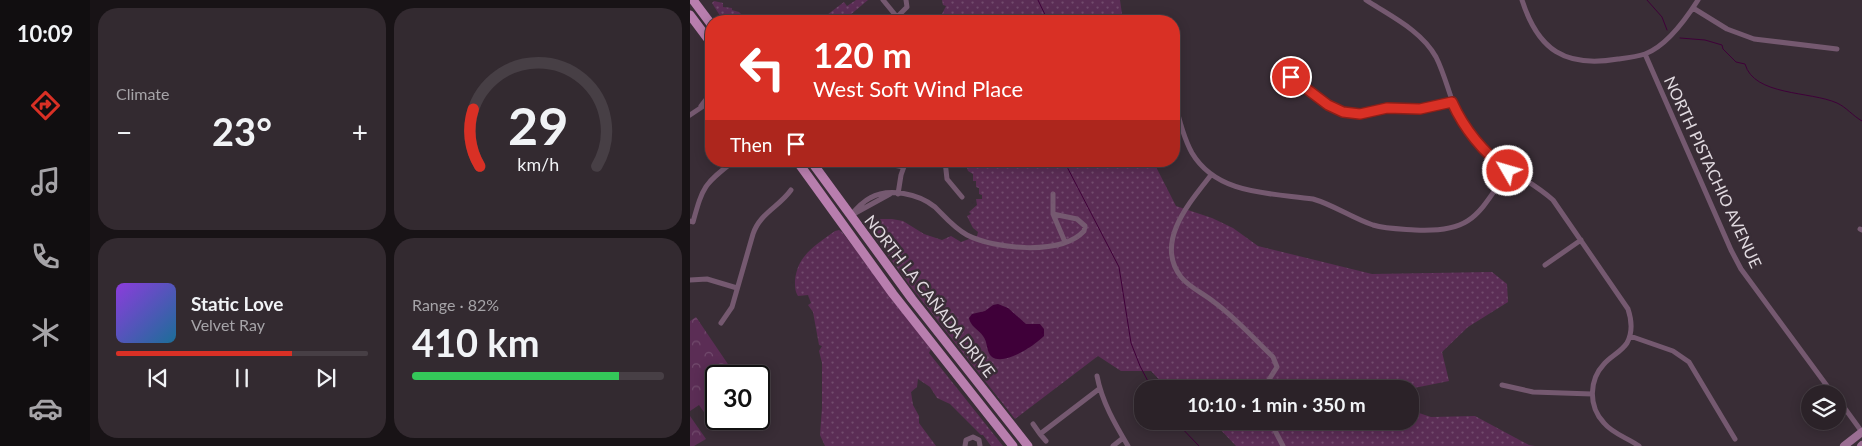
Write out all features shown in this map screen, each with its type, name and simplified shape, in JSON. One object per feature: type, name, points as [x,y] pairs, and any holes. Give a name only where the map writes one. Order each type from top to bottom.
[{"type":"main road","points":[[693,0],[705,16]]},
{"type":"main road","points":[[690,15],[705,35]]},
{"type":"main road","name":"NORTH LA CAÑADA DRIVE","points":[[801,167],[893,294],[1013,446]]},
{"type":"main road","name":"NORTH LA CAÑADA DRIVE","points":[[815,167],[912,299],[1028,446]]},
{"type":"main road","points":[[988,414],[998,408]]},
{"type":"main road","points":[[1844,446],[1862,432]]},
{"type":"street","points":[[883,0],[892,15]]},
{"type":"street","points":[[899,15],[907,8],[906,0]]},
{"type":"street","points":[[1366,0],[1412,30],[1428,46],[1441,68],[1452,102],[1464,125],[1478,145],[1508,171],[1553,200],[1628,310],[1632,325],[1630,336],[1621,350],[1604,364],[1598,373],[1592,394],[1595,408],[1602,422],[1639,446]]},
{"type":"street","points":[[1522,0],[1539,37],[1556,52],[1578,62],[1606,61],[1645,54],[1662,44],[1698,0]]},
{"type":"street","points":[[1693,8],[1727,29],[1754,39],[1837,50]]},
{"type":"street","name":"NORTH PISTACHIO AVENUE","points":[[1645,54],[1741,269],[1826,385]]},
{"type":"street","points":[[1291,77],[1328,105],[1343,112],[1360,114],[1387,108],[1420,109],[1452,102]]},
{"type":"street","points":[[697,110],[705,100]]},
{"type":"street","points":[[690,115],[705,105]]},
{"type":"street","points":[[1180,116],[1191,150],[1196,159],[1211,175],[1232,186],[1313,199],[1374,225],[1392,228],[1437,231],[1448,229],[1471,219],[1483,206],[1508,171]]},
{"type":"street","points":[[692,222],[707,184],[726,167]]},
{"type":"street","points":[[898,194],[904,167]]},
{"type":"street","points":[[946,167],[947,179],[962,197]]},
{"type":"street","points":[[1211,175],[1189,204],[1172,236],[1172,260],[1180,276],[1190,286],[1223,309],[1273,357],[1277,367],[1269,380]]},
{"type":"street","points":[[721,323],[732,307],[757,223],[766,212],[786,197],[791,190]]},
{"type":"street","points":[[850,216],[869,198],[880,194],[898,194],[916,196],[934,207],[965,234],[988,243],[1029,249],[1044,248],[1065,242],[1084,231],[1085,226],[1077,219],[1053,214]]},
{"type":"street","points":[[1053,194],[1053,214],[1065,242]]},
{"type":"street","points":[[1545,265],[1581,240]]},
{"type":"street","points":[[690,280],[707,279],[737,288]]},
{"type":"street","points":[[1630,336],[1673,351],[1689,362],[1735,439]]},
{"type":"street","points":[[1097,376],[1099,389],[1107,408],[1128,446]]},
{"type":"street","points":[[1502,385],[1533,392],[1592,394]]},
{"type":"street","points":[[1040,434],[1099,389]]},
{"type":"street","points":[[1846,410],[1862,432]]},
{"type":"street","points":[[1033,424],[1046,441]]},
{"type":"street","points":[[1275,430],[1283,446]]},
{"type":"street","points":[[965,446],[966,440],[973,437],[979,440],[980,446]]},
{"type":"street","points":[[1113,446],[1124,438]]},
{"type":"green space","points":[[856,0],[868,0],[850,15],[827,15],[844,2],[847,6]]},
{"type":"green space","points":[[942,0],[1120,0],[1122,15],[940,15],[946,6],[943,5]]},
{"type":"green space","points":[[714,1],[723,3],[723,7],[732,8],[732,10],[742,15],[720,15],[712,3]]},
{"type":"green space","points":[[954,167],[1156,167],[1176,206],[1212,218],[1233,228],[1258,246],[1372,274],[1492,272],[1507,284],[1508,302],[1468,327],[1442,352],[1449,381],[1419,387],[1419,380],[1160,380],[1151,371],[1121,371],[1098,356],[1015,419],[908,283],[867,226],[876,219],[892,219],[903,221],[924,234],[942,240],[951,236],[961,242],[977,236],[978,232],[973,228],[967,216],[971,214],[969,212],[977,205],[976,199],[982,199],[982,195],[979,194],[979,188],[976,187],[976,181],[973,181],[973,174],[967,168]]},
{"type":"green space","points":[[839,230],[931,349],[929,353],[1003,446],[991,446],[983,435],[950,404],[937,398],[930,387],[918,379],[917,387],[911,392],[913,405],[919,416],[919,423],[936,446],[825,446],[820,435],[822,363],[819,351],[822,346],[819,345],[813,312],[808,305],[811,303],[808,295],[798,296],[795,289],[795,281],[799,264],[804,257],[821,241]]},
{"type":"green space","points":[[696,317],[729,365],[705,365],[705,414],[699,405],[690,411],[690,321]]},
{"type":"green space","points":[[1419,413],[1431,417],[1475,416],[1529,445],[1535,446],[1236,446],[1221,430],[1419,430]]},
{"type":"green space","points":[[690,416],[706,439],[694,446],[690,446]]},
{"type":"shaded area","points":[[998,304],[1008,308],[1026,324],[1040,324],[1044,329],[1044,336],[1027,349],[1012,357],[998,359],[992,357],[985,338],[971,323],[969,318],[972,314],[985,311]]},
{"type":"waterway","points":[[1038,0],[1045,15]]},
{"type":"waterway","points":[[1647,0],[1662,17],[1667,30]]},
{"type":"waterway","points":[[1680,38],[1705,40],[1722,45],[1723,49],[1736,62],[1745,64],[1750,74],[1759,82],[1784,91],[1837,103],[1862,121]]},
{"type":"waterway","points":[[1067,167],[1119,267],[1131,343],[1147,380]]},
{"type":"waterway","points":[[1184,430],[1199,446]]},
{"type":"route","points":[[1291,77],[1328,105],[1351,114],[1387,108],[1420,109],[1452,102],[1456,112],[1478,145],[1486,154],[1508,171]]}]
